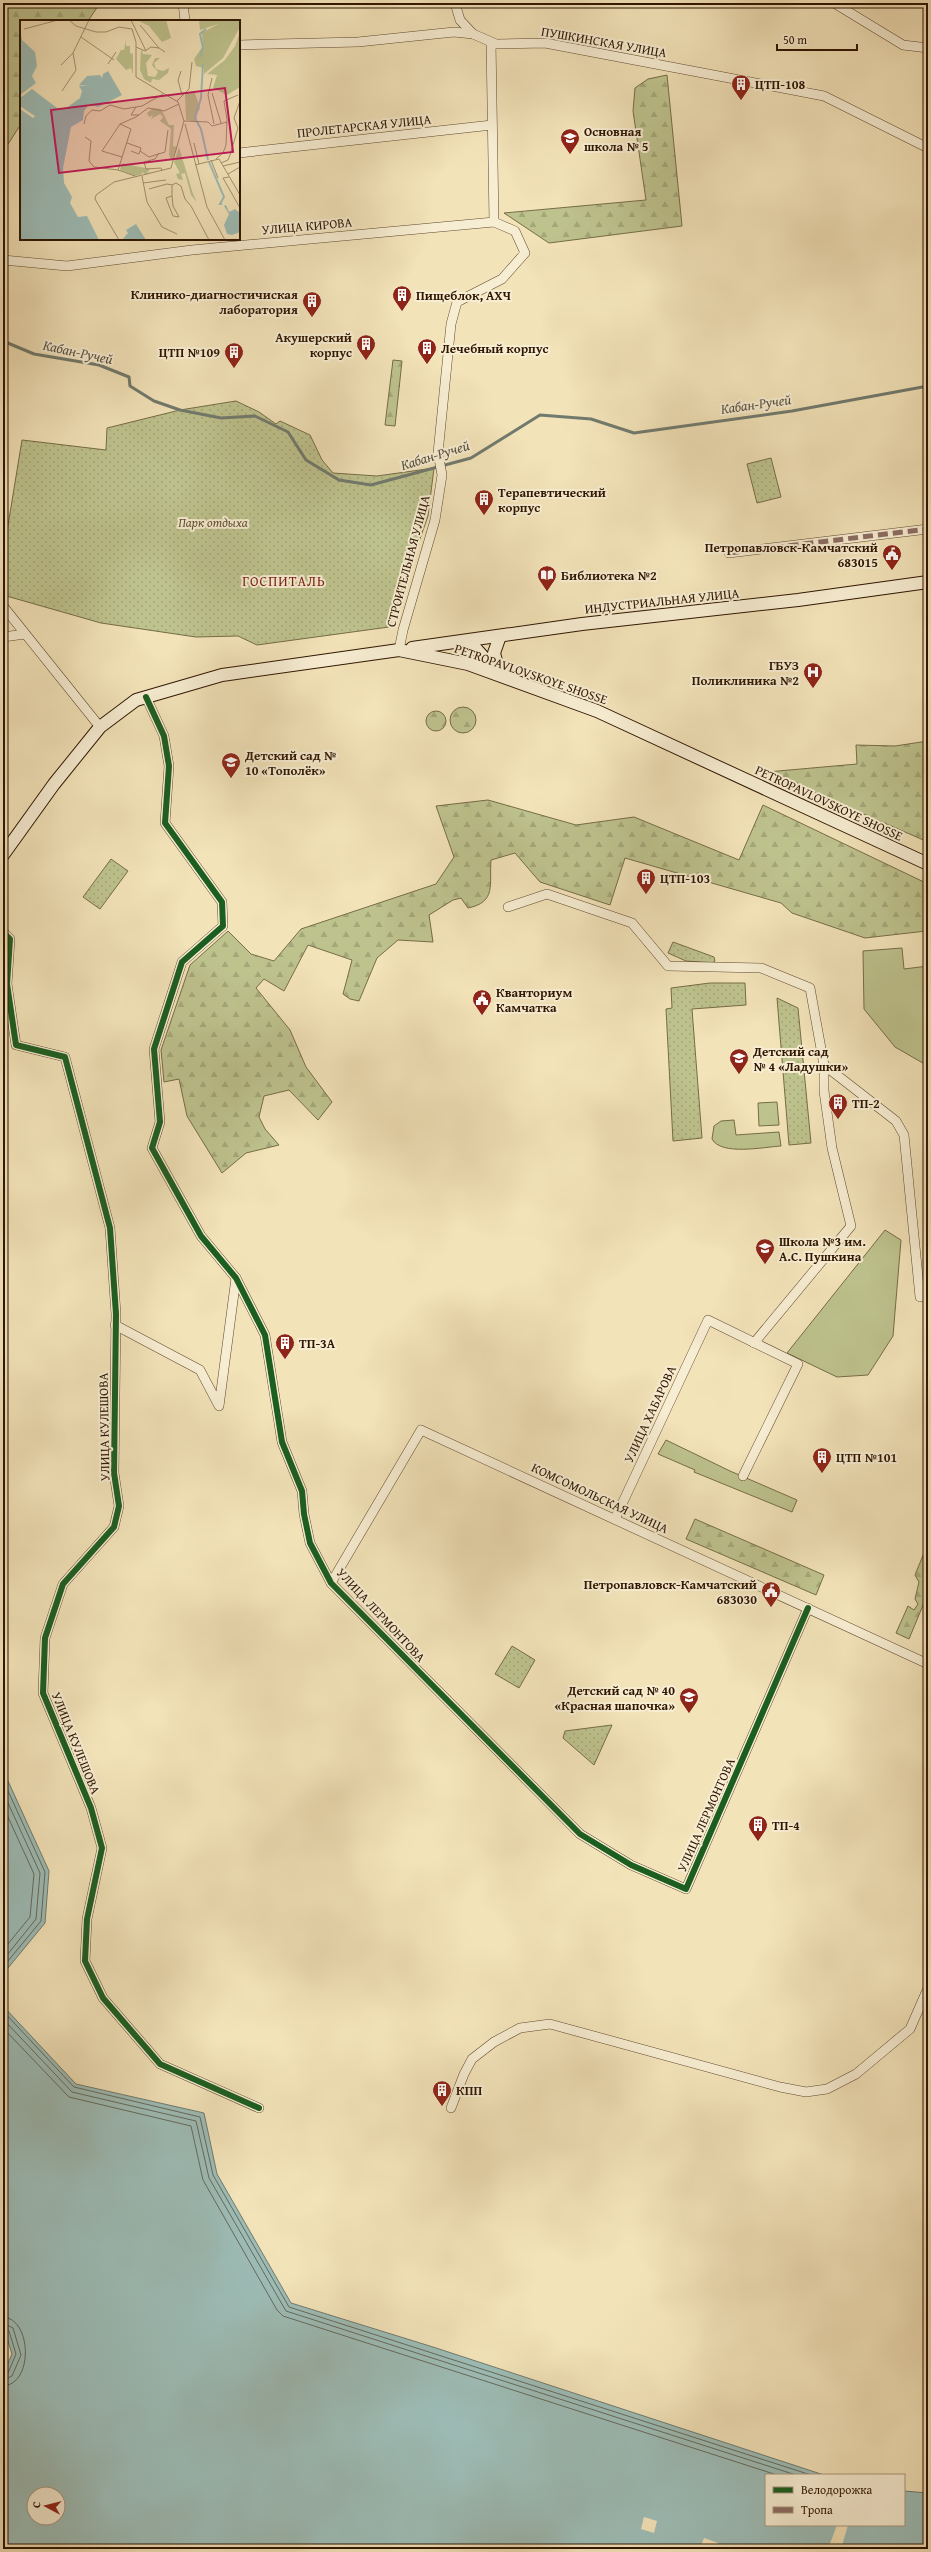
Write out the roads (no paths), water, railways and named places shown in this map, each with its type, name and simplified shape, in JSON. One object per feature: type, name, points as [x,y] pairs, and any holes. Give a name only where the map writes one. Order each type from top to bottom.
[{"type":"street","points":[[183,3],[185,20]]},
{"type":"street","points":[[455,3],[460,20],[474,34]]},
{"type":"street","points":[[834,3],[903,45],[928,48]]},
{"type":"street","name":"ПУШКИНСКАЯ УЛИЦА","points":[[240,45],[358,42],[454,32],[474,34],[491,42],[545,43],[585,49],[824,96],[928,148]]},
{"type":"street","points":[[491,42],[494,222]]},
{"type":"street","name":"ПРОЛЕТАРСКАЯ УЛИЦА","points":[[240,153],[492,125]]},
{"type":"street","name":"УЛИЦА КИРОВА","points":[[3,260],[67,266],[192,250],[494,222]]},
{"type":"street","name":"СТРОИТЕЛЬНАЯ УЛИЦА","points":[[399,650],[403,630],[435,520],[442,475],[438,453],[451,324],[457,302],[502,279],[525,253],[516,231],[494,222]]},
{"type":"street","points":[[729,553],[928,529]]},
{"type":"street","name":"ИНДУСТРИАЛЬНАЯ УЛИЦА","points":[[399,650],[457,643],[582,624],[798,600],[928,582]]},
{"type":"street","points":[[3,606],[100,727]]},
{"type":"street","points":[[3,637],[25,634]]},
{"type":"street","points":[[498,669],[494,653],[500,636]]},
{"type":"street","points":[[469,641],[498,669],[512,680]]},
{"type":"street","points":[[457,643],[458,652],[468,664]]},
{"type":"street","name":"PETROPAVLOVSKOYE SHOSSE","points":[[3,855],[54,784],[100,727],[120,710],[146,697],[222,675],[399,650],[468,664],[597,711],[928,864]]},
{"type":"street","name":"УЛИЦА ЛЕРМОНТОВА","points":[[146,697],[164,736],[169,766],[165,823],[222,902],[223,926],[182,962],[156,1042],[154,1049],[160,1122],[152,1148],[201,1236],[236,1278],[265,1335],[282,1442],[302,1491],[304,1514],[310,1543],[331,1583],[580,1834],[631,1864],[686,1889],[808,1608]]},
{"type":"street","points":[[508,907],[547,894],[632,923],[668,966],[761,968],[810,988],[824,1065],[824,1091],[832,1148],[851,1226],[754,1343],[798,1364],[743,1476]]},
{"type":"street","name":"УЛИЦА КУЛЕШОВА","points":[[3,932],[10,939],[7,984],[16,1045],[65,1058],[110,1228],[115,1325],[114,1473],[119,1506],[114,1527],[63,1584],[45,1638],[44,1646],[43,1693],[91,1808],[102,1848],[87,1919],[85,1961],[103,1998],[160,2064],[259,2108]]},
{"type":"street","points":[[824,1065],[896,1121],[904,1134],[920,1297],[928,1296]]},
{"type":"street","points":[[115,1325],[200,1370],[219,1406],[236,1278]]},
{"type":"street","name":"УЛИЦА ХАБАРОВА","points":[[615,1519],[708,1320],[754,1343]]},
{"type":"street","name":"КОМСОМОЛЬСКАЯ УЛИЦА","points":[[331,1583],[421,1430],[928,1664]]},
{"type":"street","points":[[451,2108],[464,2074],[472,2059],[494,2042],[520,2028],[550,2024],[780,2087],[806,2092],[827,2089],[856,2074],[910,2029],[928,1988]]},
{"type":"water","points":[[3,1770],[49,1871],[45,1923],[3,1974]]},
{"type":"water","points":[[3,2006],[76,2084],[204,2113],[217,2174],[291,2303],[433,2347],[821,2474],[765,2474],[765,2526],[905,2526],[905,2491],[928,2493],[928,2549],[3,2549],[3,2375],[12,2354],[3,2325]]},
{"type":"waterway","name":"Кабан-Ручей","points":[[3,341],[34,354],[99,365],[129,377],[130,386],[154,401],[180,410],[221,418],[255,416],[288,432],[306,460],[339,480],[371,485],[471,458],[540,415],[591,419],[634,433],[792,411],[928,386]]},
{"type":"place","name":"ЦТП-108","points":[[741,101]]},
{"type":"place","name":"Основная школа № 5","points":[[570,155]]},
{"type":"place","name":"Пищеблок, АХЧ","points":[[402,312]]},
{"type":"place","name":"Клинико-диагностичиская лаборатория","points":[[312,318]]},
{"type":"place","name":"Акушерский корпус","points":[[366,361]]},
{"type":"place","name":"Лечебный корпус","points":[[427,365]]},
{"type":"place","name":"ЦТП №109","points":[[234,369]]},
{"type":"place","name":"Терапевтический корпус","points":[[484,516]]},
{"type":"place","name":"Петропавловск-Камчатский 683015","points":[[892,571]]},
{"type":"place","name":"Библиотека №2","points":[[547,592]]},
{"type":"place","name":"ГБУЗ Поликлиника №2","points":[[813,689]]},
{"type":"place","name":"Детский сад № 10 «Тополёк»","points":[[231,779]]},
{"type":"place","name":"ЦТП-103","points":[[646,895]]},
{"type":"place","name":"Кванториум Камчатка","points":[[482,1016]]},
{"type":"place","name":"Детский сад № 4 «Ладушки»","points":[[739,1075]]},
{"type":"place","name":"ТП-2","points":[[838,1120]]},
{"type":"place","name":"Школа №3 им. А.С. Пушкина","points":[[765,1265]]},
{"type":"place","name":"ТП-3А","points":[[285,1360]]},
{"type":"place","name":"ЦТП №101","points":[[822,1474]]},
{"type":"place","name":"Петропавловск-Камчатский 683030","points":[[771,1608]]},
{"type":"place","name":"Детский сад № 40 «Красная шапочка»","points":[[689,1714]]},
{"type":"place","name":"ТП-4","points":[[758,1842]]},
{"type":"place","name":"КПП","points":[[442,2107]]},
{"type":"district","name":"ГОСПИТАЛЬ","points":[[284,581]]},
{"type":"park label","name":"Парк отдыха","points":[[213,522]]}]
